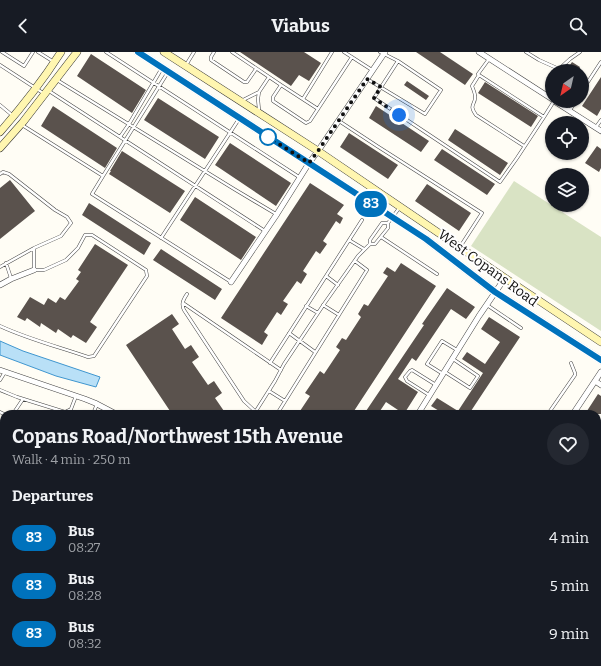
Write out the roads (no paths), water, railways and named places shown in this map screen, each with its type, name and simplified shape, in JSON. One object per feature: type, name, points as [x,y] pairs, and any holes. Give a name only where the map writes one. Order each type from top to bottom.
[{"type":"main road","points":[[0,132],[36,88],[61,52]]},
{"type":"main road","points":[[0,148],[21,124],[77,52]]},
{"type":"main road","name":"West Copans Road","points":[[138,52],[309,163],[390,220],[426,239],[495,292],[601,360]]},
{"type":"main road","name":"West Copans Road","points":[[164,52],[318,151],[601,342]]},
{"type":"street","points":[[479,52],[545,94]]},
{"type":"street","points":[[230,282],[367,79],[382,53]]},
{"type":"street","points":[[565,108],[601,131]]},
{"type":"street","points":[[0,285],[34,270]]},
{"type":"street","points":[[420,410],[486,305],[505,278]]},
{"type":"street","points":[[3,371],[76,396],[108,410]]},
{"type":"street","points":[[576,410],[601,372]]},
{"type":"street","points":[[595,381],[601,385]]},
{"type":"lane","points":[[2,52],[24,66],[33,52]]},
{"type":"lane","points":[[38,52],[54,62]]},
{"type":"lane","points":[[106,52],[300,178]]},
{"type":"lane","points":[[185,65],[194,52]]},
{"type":"lane","points":[[214,52],[211,60],[244,82],[248,82],[256,68]]},
{"type":"lane","points":[[232,52],[318,109]]},
{"type":"lane","points":[[303,99],[332,52]]},
{"type":"lane","points":[[344,52],[372,71]]},
{"type":"lane","points":[[526,52],[547,64]]},
{"type":"lane","points":[[565,64],[580,52]]},
{"type":"lane","points":[[367,79],[425,114],[440,90],[398,61],[382,53]]},
{"type":"lane","points":[[280,85],[273,97],[273,101],[306,123],[310,121],[352,57]]},
{"type":"lane","points":[[489,58],[472,86],[476,95],[472,106],[473,111],[476,115],[524,146]]},
{"type":"lane","points":[[398,61],[374,98],[500,182],[549,108]]},
{"type":"lane","points":[[589,81],[601,62]]},
{"type":"lane","points":[[0,65],[125,141],[265,231]]},
{"type":"lane","points":[[120,138],[154,82],[166,70]]},
{"type":"lane","points":[[166,70],[160,86],[92,194],[230,282]]},
{"type":"lane","points":[[479,75],[544,116]]},
{"type":"lane","points":[[259,113],[259,92],[269,77]]},
{"type":"lane","points":[[56,79],[277,214]]},
{"type":"lane","points":[[240,101],[259,92]]},
{"type":"lane","points":[[0,105],[14,116]]},
{"type":"lane","points":[[161,238],[240,118]]},
{"type":"lane","points":[[596,128],[601,120]]},
{"type":"lane","points":[[339,121],[482,213],[459,247]]},
{"type":"lane","points":[[21,124],[103,176]]},
{"type":"lane","points":[[0,174],[3,172],[9,174],[55,210],[67,217],[71,223],[61,236],[34,248],[0,267]]},
{"type":"lane","points":[[257,410],[323,305],[364,249],[370,244],[375,244],[388,228],[390,220],[400,207]]},
{"type":"lane","points":[[270,363],[362,220]]},
{"type":"lane","points":[[370,244],[370,240],[382,223],[390,220]]},
{"type":"lane","points":[[0,326],[12,332],[88,357],[94,356],[147,276],[146,270],[92,235],[85,235],[78,248],[66,260],[44,270],[34,270],[34,248]]},
{"type":"lane","points":[[381,236],[437,274]]},
{"type":"lane","points":[[349,240],[364,249]]},
{"type":"lane","points":[[279,410],[367,270],[355,261]]},
{"type":"lane","points":[[6,263],[11,279]]},
{"type":"lane","points":[[326,276],[338,285]]},
{"type":"lane","points":[[187,294],[183,302],[184,310],[244,401],[252,410]]},
{"type":"lane","points":[[183,302],[281,370]]},
{"type":"lane","points":[[323,305],[339,315]]},
{"type":"lane","points":[[486,305],[521,328]]},
{"type":"lane","points":[[306,306],[318,313]]},
{"type":"lane","points":[[289,333],[315,352]]},
{"type":"lane","points":[[453,359],[478,376],[470,388],[427,364],[442,341],[458,350]]},
{"type":"lane","points":[[552,410],[576,373],[571,363]]},
{"type":"lane","points":[[429,396],[407,381],[405,377],[410,370],[412,370],[436,385]]},
{"type":"lane","points":[[0,380],[3,371]]},
{"type":"lane","points":[[0,390],[59,410]]},
{"type":"lane","points":[[269,391],[285,401]]},
{"type":"lane","points":[[69,410],[71,409],[76,396]]},
{"type":"lane","points":[[16,410],[23,398]]},
{"type":"lane","points":[[95,410],[97,404]]},
{"type":"water","points":[[0,341],[23,351],[100,377],[96,387],[56,376],[0,355]]}]
